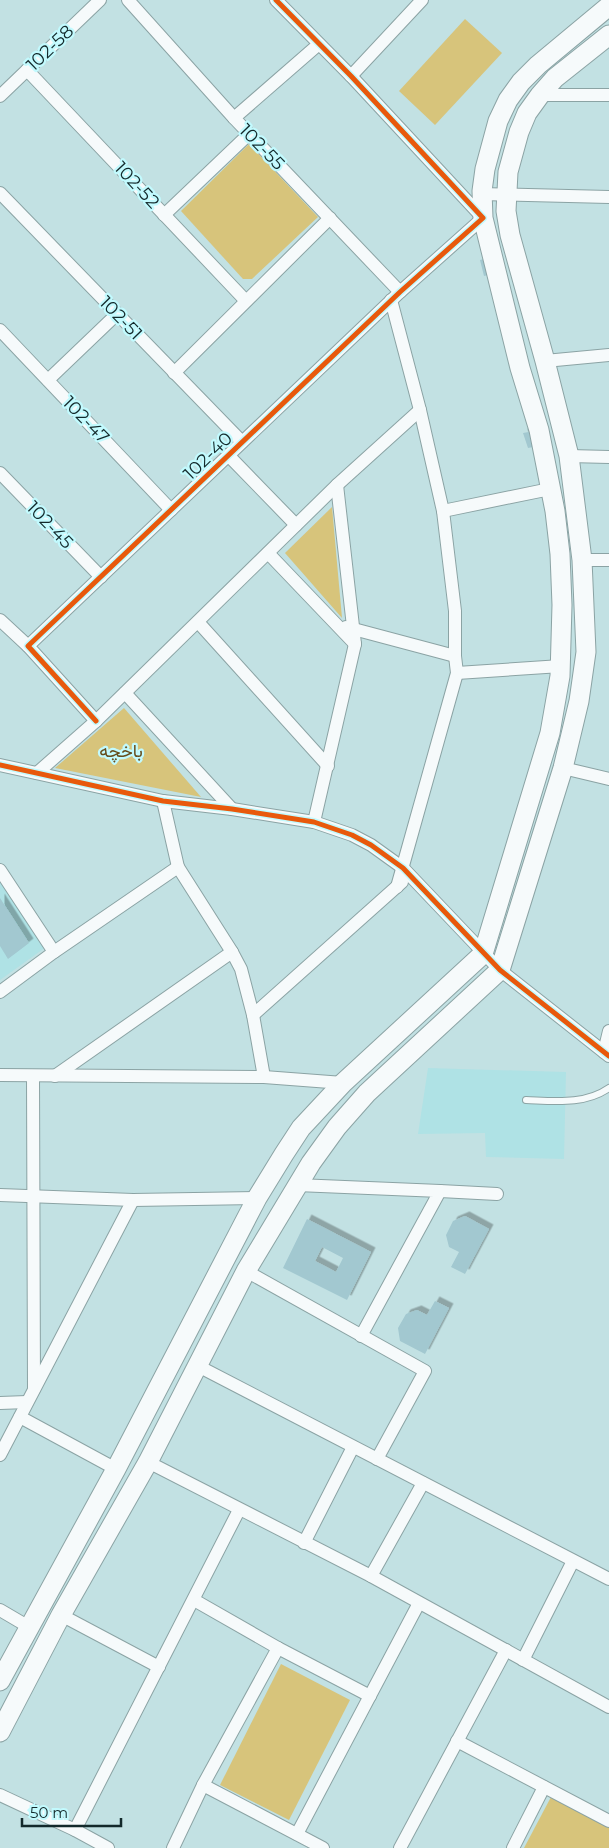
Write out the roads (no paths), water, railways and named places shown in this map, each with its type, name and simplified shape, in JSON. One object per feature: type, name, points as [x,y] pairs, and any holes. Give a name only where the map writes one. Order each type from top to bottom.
[{"type":"main road","points":[[0,1681],[116,1470],[257,1198],[301,1128],[343,1083],[483,954],[547,746],[555,710],[561,666],[560,554],[555,510],[539,430],[520,368],[483,218],[482,194],[485,170],[498,121],[508,100],[521,82],[538,65],[609,6]]},
{"type":"main road","points":[[0,1732],[61,1614],[148,1462],[261,1242],[297,1185],[324,1144],[357,1103],[500,970],[573,730],[584,669],[585,643],[582,560],[569,456],[510,235],[506,212],[508,172],[519,132],[527,113],[540,94],[555,78],[609,35]]},
{"type":"main road","points":[[240,1230],[247,1238],[261,1242]]},
{"type":"main road","points":[[220,1270],[243,1276]]},
{"type":"street","name":"102-55","points":[[128,0],[234,118],[330,218],[395,296]]},
{"type":"street","points":[[276,0],[351,76],[483,218]]},
{"type":"street","points":[[351,76],[422,0]]},
{"type":"street","name":"102-58","points":[[0,96],[97,1]]},
{"type":"street","points":[[234,118],[319,44]]},
{"type":"street","name":"102-52","points":[[27,70],[246,301]]},
{"type":"street","points":[[540,94],[609,95]]},
{"type":"street","points":[[164,215],[249,134]]},
{"type":"street","name":"102-51","points":[[0,193],[242,442]]},
{"type":"street","points":[[482,194],[609,197]]},
{"type":"street","points":[[174,373],[330,218]]},
{"type":"street","name":"102-40","points":[[28,646],[395,296],[483,218]]},
{"type":"street","points":[[253,1015],[397,887],[407,871],[457,673],[455,611],[443,511],[395,296]]},
{"type":"street","points":[[48,380],[117,314]]},
{"type":"street","name":"102-47","points":[[0,330],[171,510]]},
{"type":"street","points":[[545,361],[609,355]]},
{"type":"street","points":[[37,773],[96,721],[337,485],[420,410]]},
{"type":"street","points":[[228,455],[296,525]]},
{"type":"street","points":[[569,456],[609,457]]},
{"type":"street","name":"102-45","points":[[0,473],[101,577]]},
{"type":"street","points":[[314,822],[355,644],[337,485]]},
{"type":"street","points":[[443,511],[550,489]]},
{"type":"street","points":[[268,553],[355,644]]},
{"type":"street","points":[[582,560],[609,560]]},
{"type":"street","points":[[0,620],[28,646],[96,721]]},
{"type":"street","points":[[198,622],[328,766]]},
{"type":"street","points":[[337,625],[455,656]]},
{"type":"street","points":[[457,673],[561,666]]},
{"type":"street","points":[[125,693],[232,809]]},
{"type":"street","points":[[1,765],[162,801],[232,809],[314,822],[365,842],[407,871],[500,970],[606,1054]]},
{"type":"street","points":[[563,768],[609,779]]},
{"type":"street","points":[[162,801],[178,867],[241,969],[253,1015],[264,1077]]},
{"type":"street","points":[[0,992],[54,952],[178,867]]},
{"type":"street","points":[[0,870],[54,952]]},
{"type":"street","points":[[55,1076],[232,952]]},
{"type":"street","points":[[606,1054],[609,1031]]},
{"type":"street","points":[[0,1075],[264,1077],[343,1083]]},
{"type":"street","points":[[33,1076],[34,1389]]},
{"type":"street","points":[[297,1185],[498,1194]]},
{"type":"street","points":[[361,1336],[440,1191]]},
{"type":"street","points":[[0,1195],[133,1200],[257,1198]]},
{"type":"street","points":[[0,1455],[133,1200]]},
{"type":"street","points":[[243,1276],[425,1371],[378,1459]]},
{"type":"street","points":[[198,1366],[609,1579]]},
{"type":"street","points":[[0,1403],[27,1402]]},
{"type":"street","points":[[20,1417],[116,1470]]},
{"type":"street","points":[[304,1543],[353,1447]]},
{"type":"street","points":[[148,1462],[371,1576],[609,1707]]},
{"type":"street","points":[[371,1576],[423,1483]]},
{"type":"street","points":[[75,1830],[239,1510]]},
{"type":"street","points":[[523,1660],[573,1561]]},
{"type":"street","points":[[194,1600],[278,1648],[370,1696]]},
{"type":"street","points":[[297,1834],[419,1603]]},
{"type":"street","points":[[0,1610],[29,1627]]},
{"type":"street","points":[[61,1614],[159,1667]]},
{"type":"street","points":[[173,1848],[203,1785],[278,1648]]},
{"type":"street","points":[[400,1848],[506,1650]]},
{"type":"street","points":[[457,1741],[609,1821]]},
{"type":"street","points":[[203,1785],[323,1848]]},
{"type":"street","points":[[513,1848],[544,1787]]},
{"type":"street","points":[[0,1795],[75,1830],[87,1843],[108,1848]]},
{"type":"lane","points":[[526,1100],[570,1102],[588,1098],[609,1088]]},
{"type":"park label","name":"باخچە","points":[[121,751]]}]
